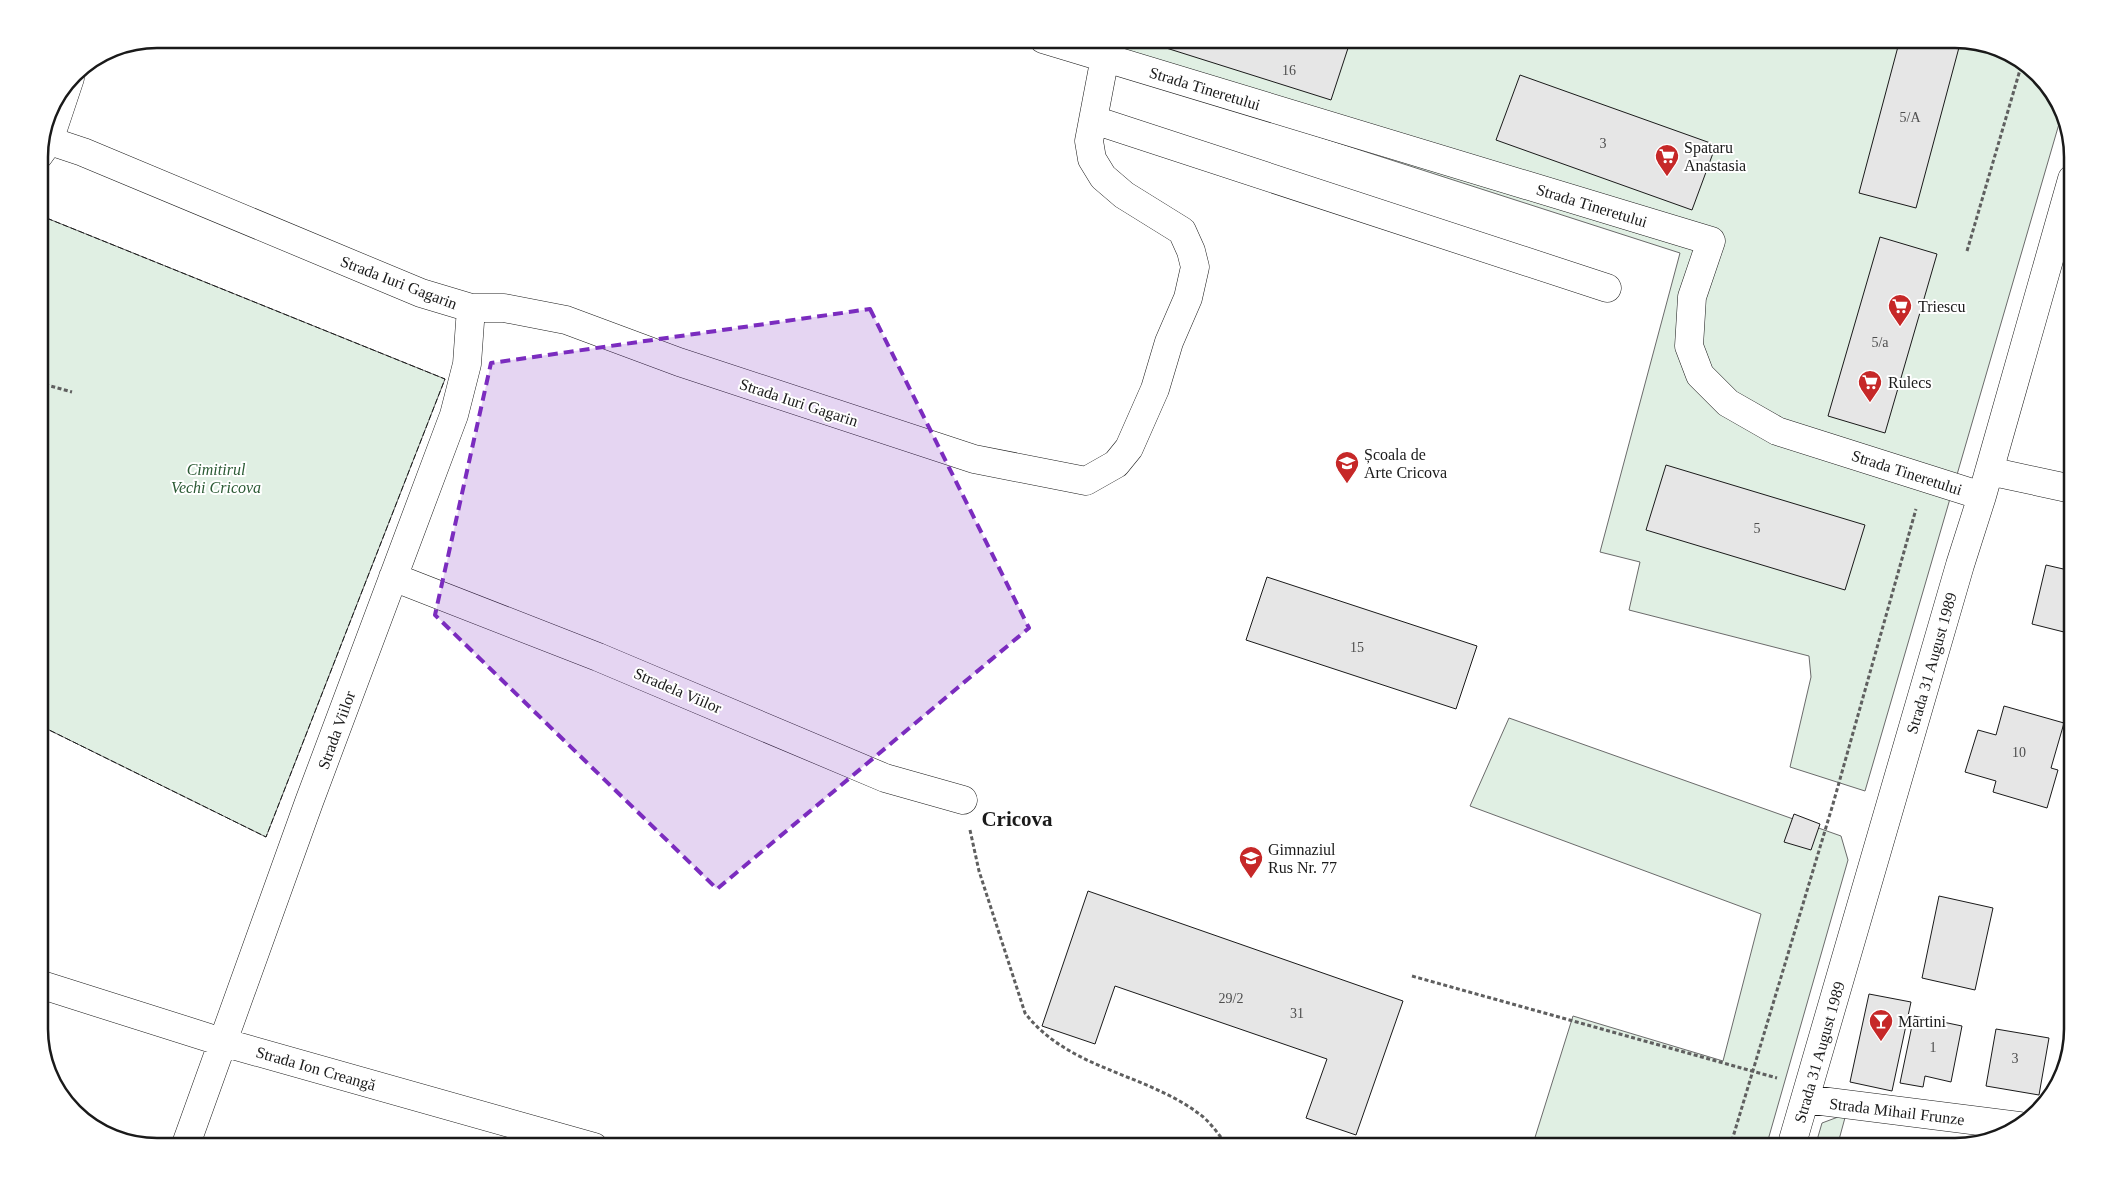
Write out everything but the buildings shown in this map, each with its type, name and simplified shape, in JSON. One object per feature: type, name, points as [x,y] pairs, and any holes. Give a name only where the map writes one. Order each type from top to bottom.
[{"type":"street","name":"Strada Tineretului","points":[[1074,48],[1711,241],[1692,297],[1689,346],[1700,375],[1728,403],[1777,431],[1924,477],[1986,484],[2063,488]]},
{"type":"street","name":"Strada Iuri Gagarin","points":[[48,146],[83,152],[422,294],[471,308],[504,308],[566,320],[679,362],[974,459],[1086,481],[1116,464],[1128,448],[1145,412],[1188,298],[1195,267],[1191,251],[1182,231],[1124,195],[1103,177],[1092,159],[1089,141],[1105,57]]},
{"type":"street","points":[[1094,120],[1607,288]]},
{"type":"street","name":"Strada 31 August 1989","points":[[1794,1138],[1960,565],[1986,484],[2063,210]]},
{"type":"street","name":"Strada Viilor","points":[[189,1138],[202,1106],[222,1042],[454,415],[467,364],[471,308]]},
{"type":"street","name":"Stradela Viilor","points":[[393,577],[598,656],[885,778],[963,800]]},
{"type":"street","name":"Strada Ion Creangă","points":[[48,987],[222,1042],[562,1138]]},
{"type":"street","name":"Strada Mihail Frunze","points":[[1807,1093],[2008,1124]]},
{"type":"path","points":[[1967,250],[2020,69]]},
{"type":"path","points":[[48,385],[72,392]]},
{"type":"path","points":[[1733,1138],[1833,804],[1924,477]]},
{"type":"path","points":[[963,800],[979,871],[1025,1013],[1039,1030],[1096,1065],[1173,1098],[1200,1113],[1221,1138]]},
{"type":"path","points":[[1412,976],[1753,1072],[1807,1093]]},
{"type":"highlighted area","points":[[870,309],[1029,628],[717,889],[435,615],[491,363]]},
{"type":"green space","points":[[1115,48],[1969,48],[1996,56],[2021,70],[2045,96],[2059,125],[1865,791],[1790,767],[1811,677],[1809,656],[1629,610],[1640,562],[1600,552],[1680,253],[1146,81]]},
{"type":"green space","name":"Cimitirul Vechi Cricova","points":[[48,219],[445,379],[266,837],[48,729]]},
{"type":"green space","points":[[1509,718],[1841,836],[1848,860],[1769,1138],[1535,1138],[1573,1016],[1723,1061],[1761,914],[1470,806]]},
{"type":"green space","points":[[1846,1114],[1839,1138],[1818,1138],[1822,1123]]},
{"type":"fence","points":[[48,219],[445,379],[266,837],[48,729]]},
{"type":"place","name":"Spataru Anastasia","points":[[1667,177]]},
{"type":"place","name":"Triescu","points":[[1900,327]]},
{"type":"place","name":"Rulecs","points":[[1870,403]]},
{"type":"place","name":"Școala de Arte Cricova","points":[[1347,484]]},
{"type":"place","name":"Gimnaziul Rus Nr. 77","points":[[1251,879]]},
{"type":"place","name":"Martini","points":[[1881,1042]]},
{"type":"district","name":"Cricova","points":[[1017,819]]}]
